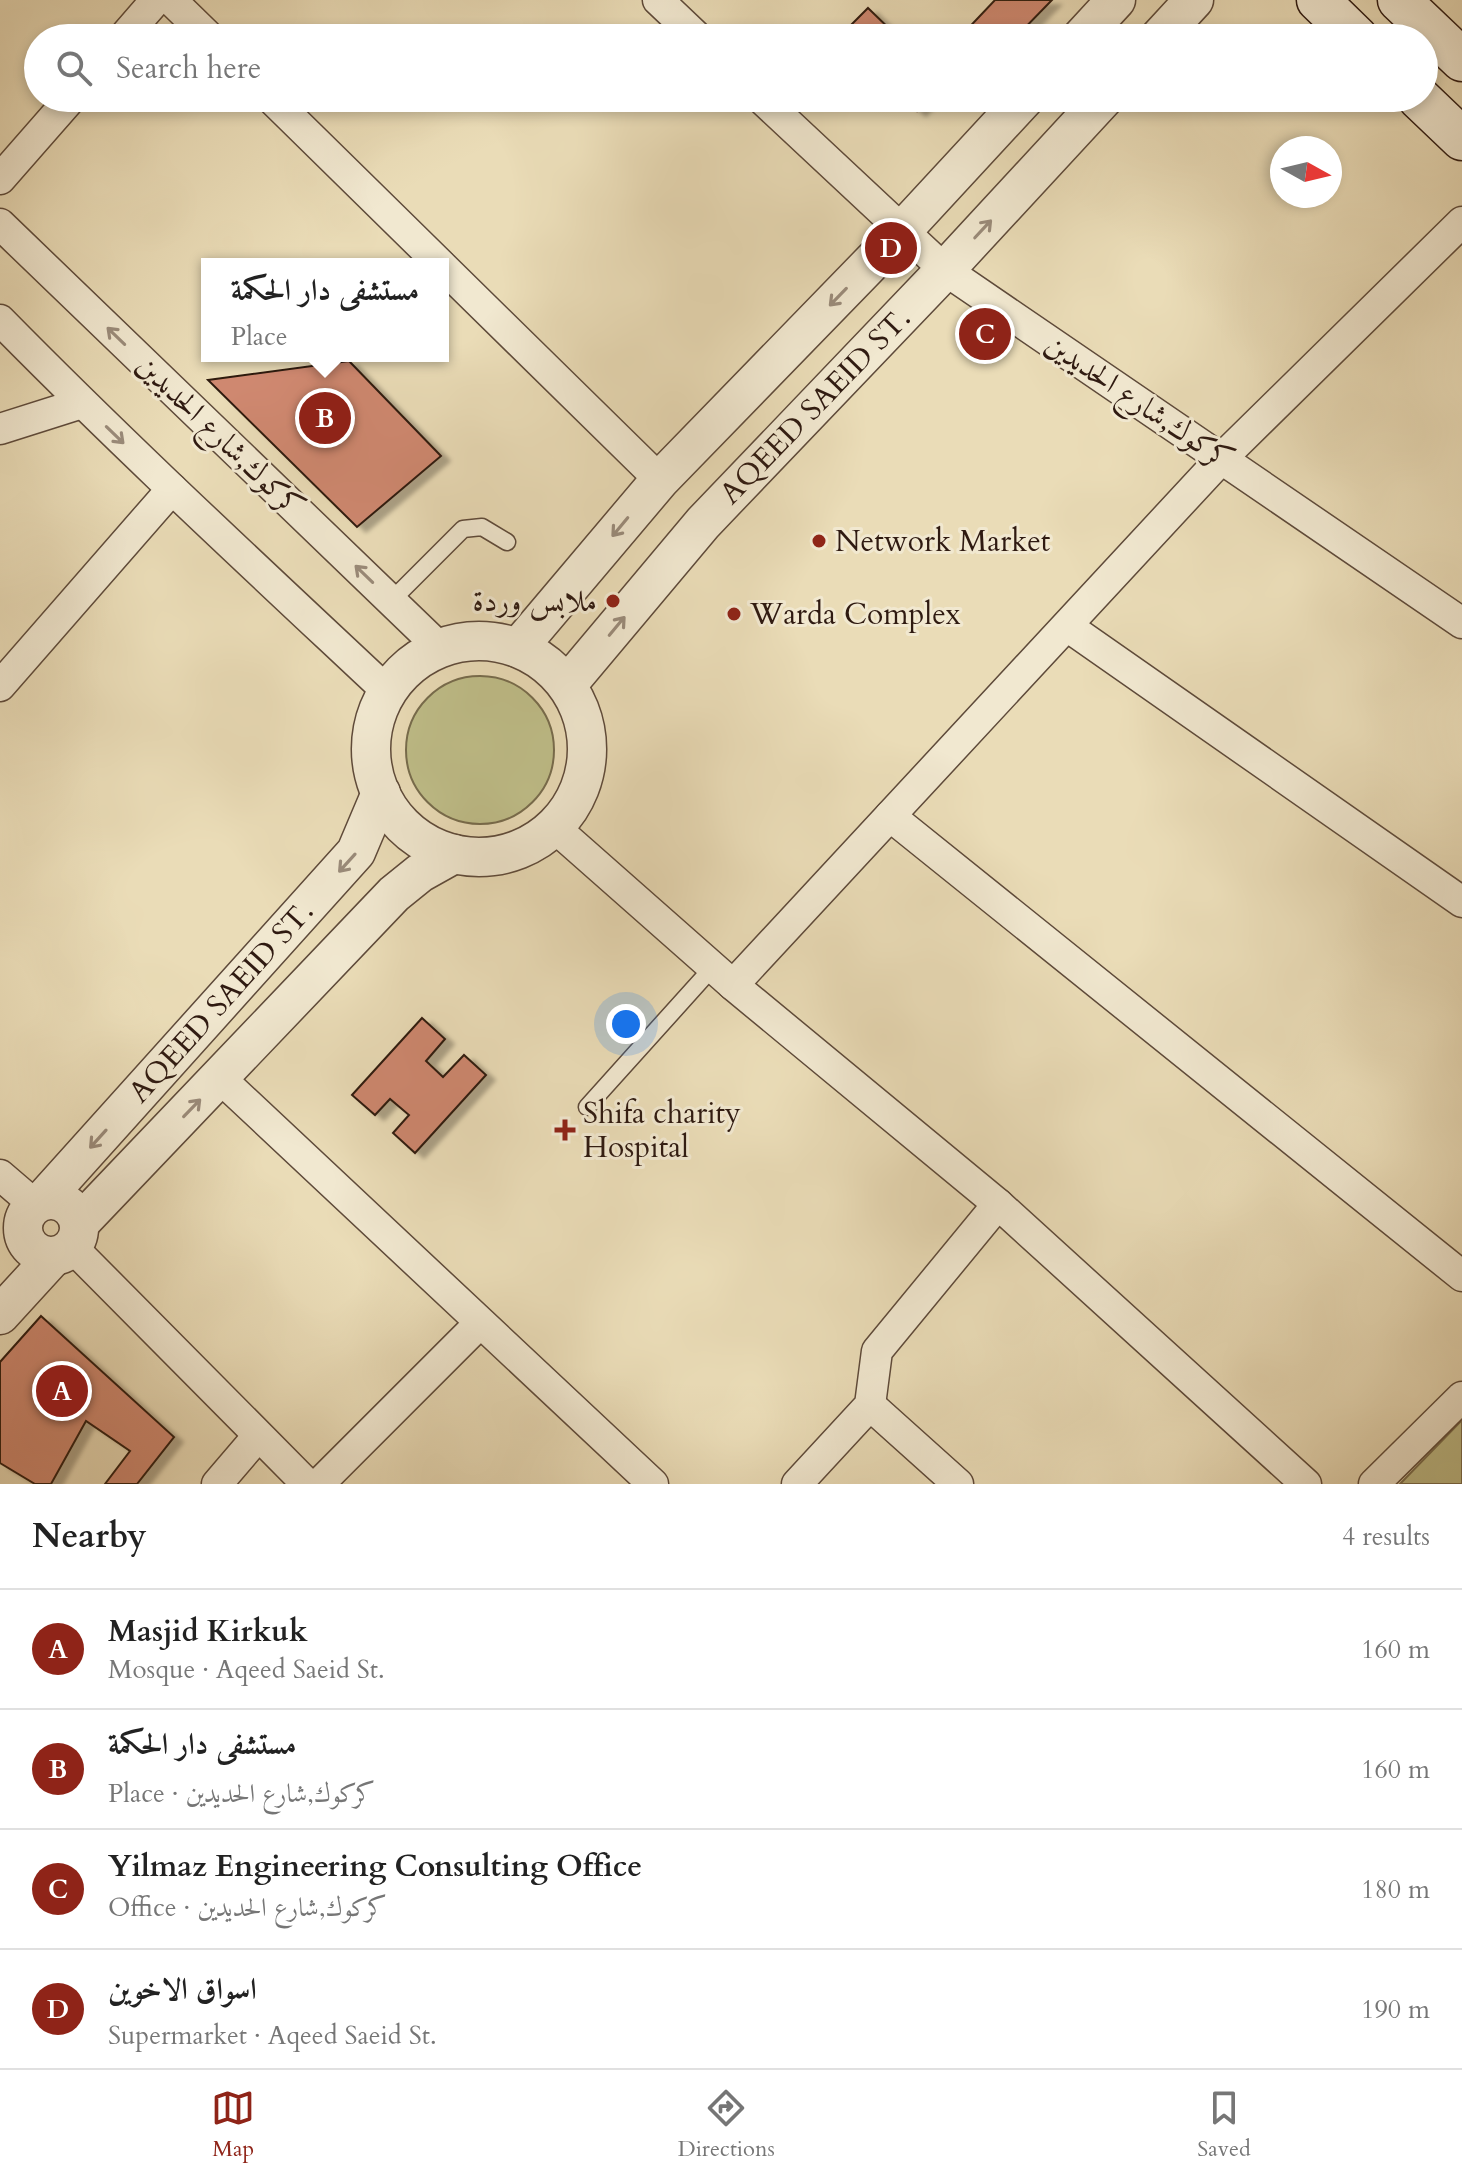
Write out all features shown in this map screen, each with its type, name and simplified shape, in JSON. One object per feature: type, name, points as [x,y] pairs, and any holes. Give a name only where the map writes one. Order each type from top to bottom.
[{"type":"main road","points":[[1318,0],[1343,24]]},
{"type":"main road","points":[[1399,0],[1424,24]]},
{"type":"main road","points":[[1438,37],[1462,60]]},
{"type":"main road","points":[[1434,112],[1462,139]]},
{"type":"street","points":[[135,24],[156,0]]},
{"type":"street","points":[[171,0],[196,24]]},
{"type":"street","points":[[658,0],[683,24]]},
{"type":"street","points":[[1094,24],[1116,0]]},
{"type":"street","points":[[1172,24],[1194,0]]},
{"type":"street","points":[[0,179],[59,112]]},
{"type":"street","points":[[285,112],[435,258]]},
{"type":"street","name":"كركوك,شارع الحديدين","points":[[776,112],[945,270],[1462,623]]},
{"type":"street","name":"AQEED SAEID ST.","points":[[518,648],[660,480],[902,231],[1012,112]]},
{"type":"street","name":"AQEED SAEID ST.","points":[[567,685],[703,523],[1091,112]]},
{"type":"street","points":[[723,976],[890,816],[1222,458],[1462,222]]},
{"type":"street","name":"كركوك,شارع الحديدين","points":[[0,224],[440,648]]},
{"type":"street","points":[[449,272],[660,480]]},
{"type":"street","points":[[0,320],[82,403],[388,692]]},
{"type":"street","points":[[0,429],[82,403]]},
{"type":"street","points":[[0,686],[172,489]]},
{"type":"street","points":[[1067,626],[1462,902]]},
{"type":"street","points":[[466,641],[492,641],[518,648],[545,663],[567,685],[582,713],[587,744],[585,774],[573,803],[554,827],[525,848],[490,857],[454,854],[421,840],[397,820],[381,793],[373,768],[371,742],[377,716],[388,692],[411,666],[440,648],[466,641]]},
{"type":"street","name":"AQEED SAEID ST.","points":[[25,1218],[356,852],[381,793]]},
{"type":"street","points":[[890,816],[1462,1276]]},
{"type":"street","points":[[554,827],[723,976],[998,1204],[1306,1484]]},
{"type":"street","name":"AQEED SAEID ST.","points":[[0,1315],[394,894],[420,873],[454,854]]},
{"type":"street","points":[[220,1078],[653,1484]]},
{"type":"street","points":[[0,1175],[25,1218],[24,1238],[29,1246],[44,1256],[68,1243],[77,1215],[62,1202],[53,1199],[25,1218]]},
{"type":"street","points":[[797,1484],[870,1405],[877,1351],[998,1204]]},
{"type":"street","points":[[68,1243],[307,1484]]},
{"type":"street","points":[[319,1484],[480,1323]]},
{"type":"street","points":[[1374,1484],[1462,1397]]},
{"type":"street","points":[[870,1405],[958,1484]]},
{"type":"street","points":[[217,1484],[258,1436]]},
{"type":"lane","points":[[391,601],[463,529],[482,527],[507,542]]},
{"type":"lane","points":[[587,1107],[723,976]]},
{"type":"shaded area","points":[[480,676],[508,682],[532,698],[548,722],[554,750],[548,778],[532,802],[508,818],[480,824],[452,818],[428,802],[412,778],[406,750],[412,722],[428,698],[452,682]]},
{"type":"shaded area","points":[[1462,1420],[1462,1484],[1400,1484]]},
{"type":"building","points":[[995,0],[1052,0],[1029,24],[972,24]]},
{"type":"building","points":[[868,8],[885,24],[852,24]]},
{"type":"building","points":[[350,362],[441,456],[357,527],[208,380]]},
{"type":"building","points":[[422,1018],[445,1039],[426,1061],[443,1077],[464,1055],[486,1075],[415,1153],[393,1133],[409,1115],[390,1099],[375,1115],[352,1095]]},
{"type":"building","points":[[41,1316],[174,1437],[137,1484],[105,1484],[130,1451],[86,1421],[51,1484],[35,1484],[0,1463],[0,1362]]},
{"type":"place","name":"اسواق الاخوين","points":[[891,248]]},
{"type":"place","name":"Yilmaz Engineering Consulting Office","points":[[985,334]]},
{"type":"place","name":"مستشفى دار الحكمة","points":[[325,418]]},
{"type":"place","name":"Network Market","points":[[819,541]]},
{"type":"place","name":"ملابس وردة","points":[[613,601]]},
{"type":"place","name":"Warda Complex","points":[[734,614]]},
{"type":"place","name":"Shifa charity Hospital","points":[[565,1130]]},
{"type":"place","name":"Masjid Kirkuk","points":[[62,1391]]}]
